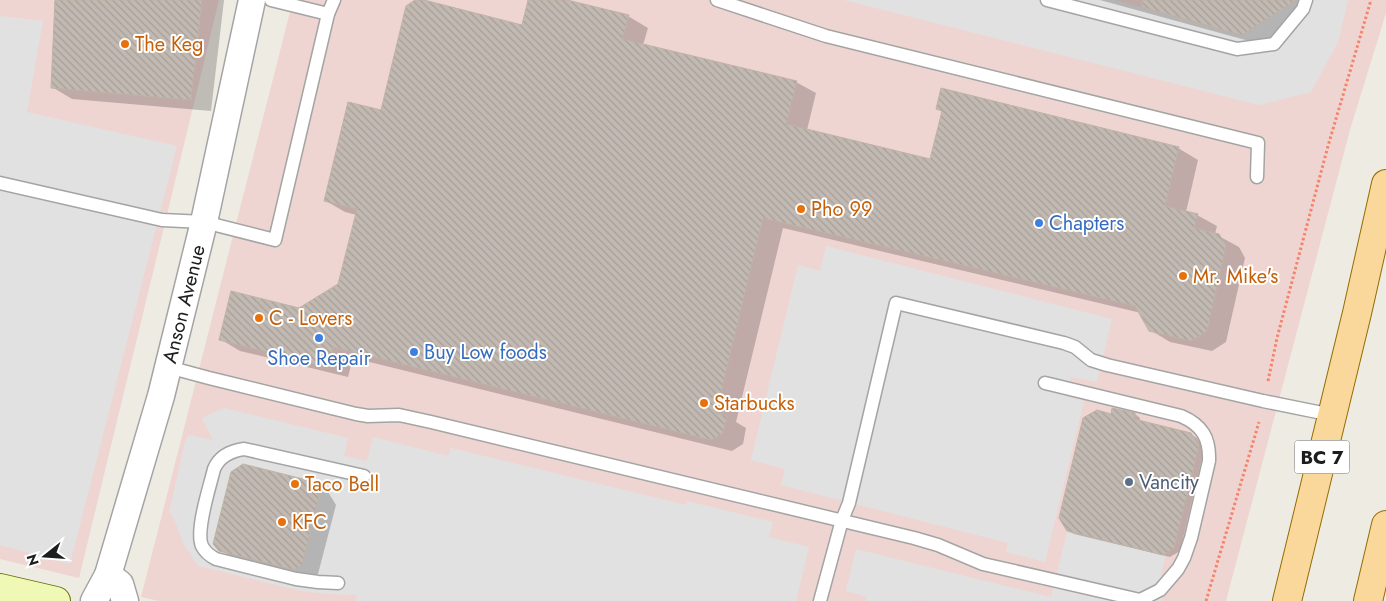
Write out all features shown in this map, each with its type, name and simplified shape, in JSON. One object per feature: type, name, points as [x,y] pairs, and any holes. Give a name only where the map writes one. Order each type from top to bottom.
[{"type":"main road","name":"BC 7","points":[[1287,601],[1357,313],[1386,184]]},
{"type":"main road","points":[[1368,601],[1386,525]]},
{"type":"main road","points":[[0,588],[56,601]]},
{"type":"street","name":"Anson Avenue","points":[[94,601],[108,575],[150,439],[204,222],[252,0]]},
{"type":"street","points":[[108,575],[120,584],[125,601]]},
{"type":"lane","points":[[271,0],[328,14]]},
{"type":"lane","points":[[0,183],[162,220],[204,222],[275,240],[328,14],[334,0]]},
{"type":"lane","points":[[717,0],[826,36],[1258,143],[1257,177]]},
{"type":"lane","points":[[1046,0],[1237,49],[1274,44],[1303,9],[1306,0]]},
{"type":"lane","points":[[820,601],[842,520],[849,503],[896,303],[1068,344],[1075,347],[1091,360],[1107,365],[1332,415]]},
{"type":"lane","points":[[168,367],[356,414],[368,416],[399,415],[431,422],[842,520],[931,542],[983,564],[1140,600],[1150,596],[1162,588],[1178,569],[1186,554],[1209,461],[1209,448],[1206,439],[1196,425],[1182,416],[1045,383]]},
{"type":"lane","points":[[338,583],[318,582],[287,576],[216,559],[206,552],[201,541],[200,529],[214,469],[222,456],[244,449],[364,476]]},
{"type":"path","points":[[1268,378],[1328,146],[1371,0]]},
{"type":"path","points":[[1206,601],[1258,425]]},
{"type":"shaded area","points":[[0,0],[219,0],[79,578],[0,559]]},
{"type":"shaded area","points":[[293,0],[1386,0],[1386,13],[1350,130],[1226,601],[159,601],[141,597]]},
{"type":"shaded area","points":[[844,0],[1115,0],[1242,35],[1287,6],[1288,0],[1348,0],[1338,42],[1311,92],[1259,105]]},
{"type":"shaded area","points":[[0,16],[43,21],[27,112],[177,146],[70,564],[0,545]]},
{"type":"shaded area","points":[[826,246],[1112,319],[1097,382],[1071,377],[1066,396],[1084,401],[1045,562],[1006,552],[1008,543],[781,485],[785,469],[751,460],[798,265],[820,271]]},
{"type":"shaded area","points":[[224,408],[348,438],[344,456],[367,461],[373,437],[448,456],[451,448],[686,505],[687,501],[773,522],[769,537],[809,547],[796,601],[356,601],[357,595],[301,591],[198,566],[183,543],[175,521],[169,512],[185,442],[189,435],[213,440],[202,418]]},
{"type":"shaded area","points":[[1068,528],[1166,551],[1161,576],[1162,601],[866,601],[867,597],[846,591],[856,549],[1051,597]]},
{"type":"building","name":"The Keg","points":[[55,0],[202,0],[191,100],[51,88]]},
{"type":"building","points":[[415,0],[424,0],[522,25],[528,0],[567,0],[629,15],[622,39],[797,81],[786,124],[930,159],[942,111],[936,109],[941,88],[1179,147],[1165,206],[1198,214],[1194,228],[1219,234],[1226,246],[1207,331],[1191,341],[1149,331],[1135,306],[763,218],[716,413],[727,416],[723,433],[711,440],[333,347],[328,367],[219,340],[231,291],[299,308],[338,284],[357,209],[324,201],[348,102],[381,110],[406,6]]},
{"type":"building","points":[[1143,0],[1296,0],[1242,35],[1142,7]]},
{"type":"building","name":"Vancity","points":[[1112,408],[1135,413],[1134,419],[1191,433],[1199,446],[1174,548],[1163,555],[1067,531],[1059,518],[1083,418],[1097,410],[1111,414]]},
{"type":"building","points":[[243,464],[311,481],[319,495],[302,565],[294,570],[219,551],[213,544],[231,472]]},
{"type":"place","name":"The Keg","points":[[125,44]]},
{"type":"place","name":"Pho 99","points":[[801,209]]},
{"type":"place","name":"Chapters","points":[[1039,223]]},
{"type":"place","name":"Mr. Mike's","points":[[1183,276]]},
{"type":"place","name":"C - Lovers","points":[[259,318]]},
{"type":"place","name":"Shoe Repair","points":[[319,338]]},
{"type":"place","name":"Buy Low foods","points":[[414,352]]},
{"type":"place","name":"Starbucks","points":[[704,403]]},
{"type":"place","name":"Vancity","points":[[1129,482]]},
{"type":"place","name":"Taco Bell","points":[[295,484]]},
{"type":"place","name":"KFC","points":[[282,522]]}]
